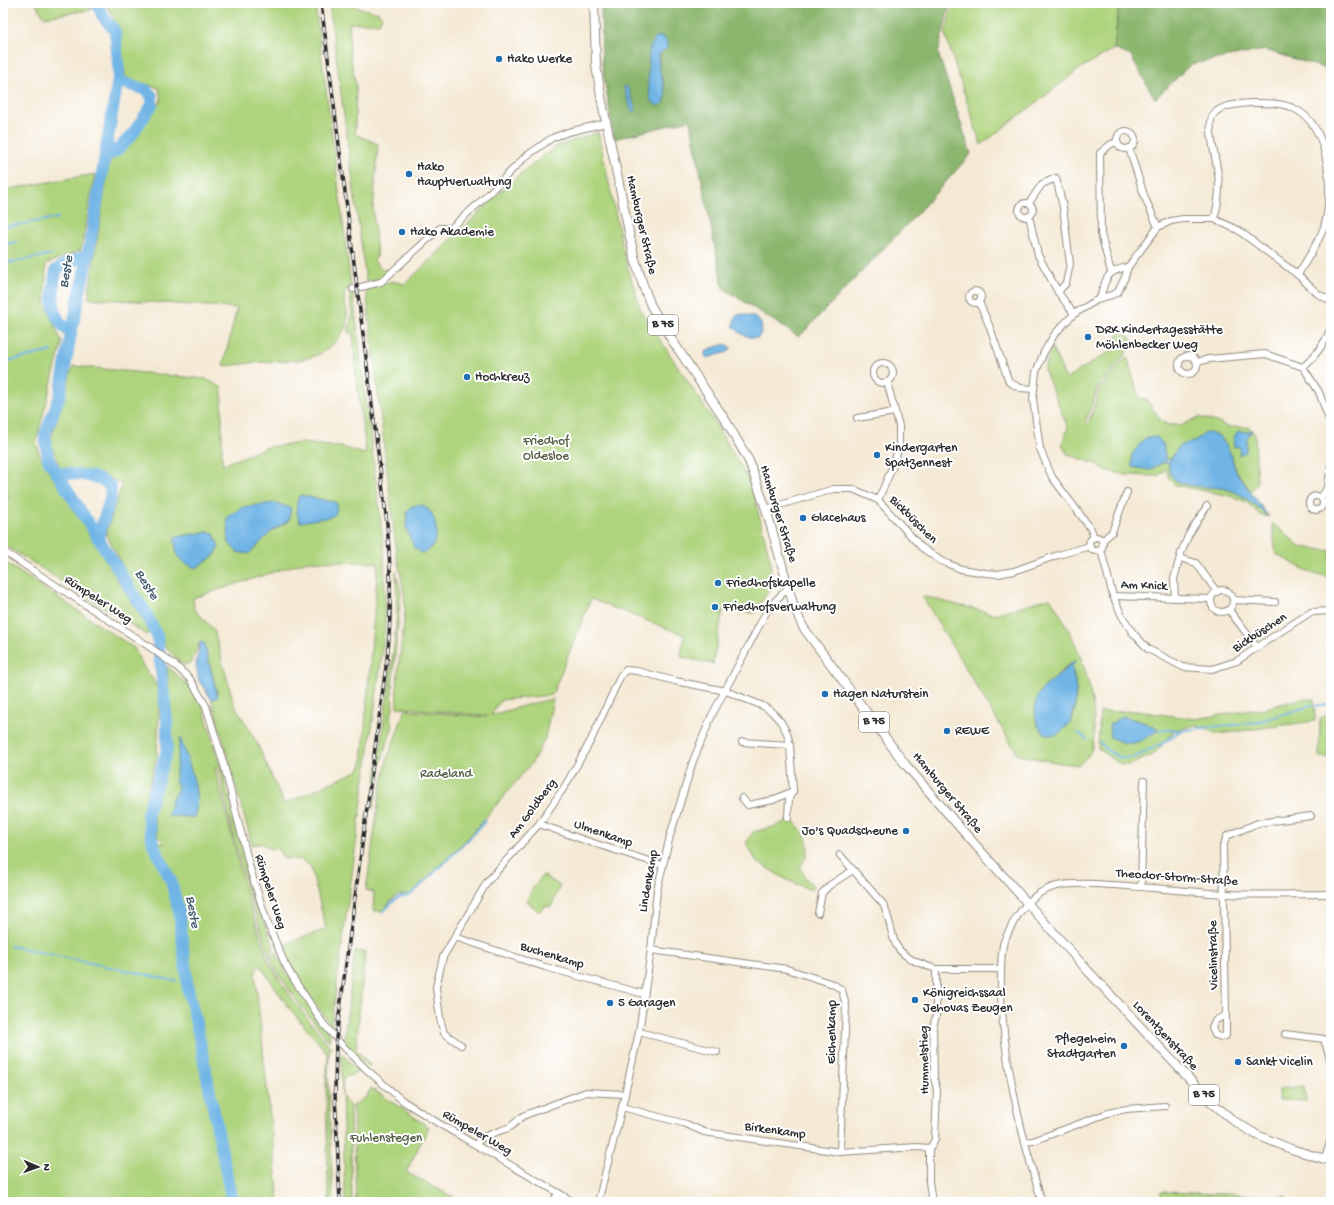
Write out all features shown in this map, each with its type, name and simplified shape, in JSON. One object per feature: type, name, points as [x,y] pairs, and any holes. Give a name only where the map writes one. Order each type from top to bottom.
[{"type":"main road","name":"Hamburger Straße","points":[[594,3],[596,65],[606,123],[634,256],[643,285],[651,306],[739,442],[749,461],[766,509],[794,607],[803,627],[905,764],[976,847],[1027,903]]},
{"type":"main road","name":"Lorentzenstraße","points":[[1027,903],[1210,1101],[1234,1121],[1257,1136],[1291,1149],[1328,1160]]},
{"type":"street","points":[[1214,219],[1217,209],[1219,185],[1210,125],[1213,114],[1223,108],[1243,104],[1264,103],[1294,108],[1305,115],[1314,127],[1322,143],[1329,168],[1329,207],[1324,227],[1298,275]]},
{"type":"street","points":[[353,289],[381,282],[440,228],[451,228],[478,204],[525,157],[552,138],[568,132],[606,123]]},
{"type":"street","points":[[1128,130],[1134,136],[1135,140],[1133,145],[1129,148],[1123,148],[1117,142],[1117,136],[1122,131],[1128,130]]},
{"type":"street","points":[[1111,272],[1101,234],[1100,153],[1111,144],[1117,142]]},
{"type":"street","points":[[1129,148],[1145,198],[1158,227]]},
{"type":"street","points":[[1029,203],[1042,184],[1056,178],[1063,207],[1070,264],[1069,275],[1066,283],[1058,292]]},
{"type":"street","points":[[1023,203],[1029,203],[1033,211],[1028,216],[1021,216],[1018,209],[1023,203]]},
{"type":"street","points":[[1028,216],[1038,254],[1058,292],[1074,314]]},
{"type":"street","points":[[1094,538],[1091,529],[1052,477],[1040,449],[1033,399],[1036,372],[1044,352],[1054,335],[1074,314],[1100,298],[1118,292],[1128,267],[1158,227],[1171,221],[1183,219],[1214,219],[1238,230],[1298,275],[1318,294],[1331,301]]},
{"type":"street","points":[[1100,298],[1104,284],[1111,272],[1128,267]]},
{"type":"street","points":[[979,302],[989,325],[1009,382],[1020,388],[1034,389]]},
{"type":"street","points":[[1303,367],[1315,356],[1331,328]]},
{"type":"street","points":[[1197,362],[1209,359],[1265,354],[1303,367],[1319,392],[1330,422],[1331,439]]},
{"type":"street","points":[[878,500],[893,466],[899,446],[899,426],[886,382]]},
{"type":"street","points":[[857,418],[895,412]]},
{"type":"street","points":[[1321,498],[1328,486],[1331,464]]},
{"type":"street","name":"Bickbüschen","points":[[766,509],[834,489],[854,489],[878,500],[922,546],[941,561],[961,569],[986,573],[998,574],[1006,572],[1036,564],[1058,555],[1090,546]]},
{"type":"street","points":[[1094,538],[1099,538],[1102,541],[1112,532],[1127,492]]},
{"type":"street","name":"Am Knick","points":[[1175,598],[1174,579],[1180,558],[1189,534],[1207,506]]},
{"type":"street","points":[[1094,538],[1091,540],[1090,546],[1094,551],[1101,550]]},
{"type":"street","name":"Bickbüschen","points":[[1102,541],[1103,546],[1101,550],[1113,596],[1122,616],[1133,633],[1148,649],[1183,667],[1212,669],[1237,661],[1311,612],[1331,611]]},
{"type":"street","name":"Rümpeler Weg","points":[[3,551],[147,645],[177,666],[190,679],[206,706],[224,765],[259,899],[277,946],[293,978],[322,1022],[339,1042],[380,1083],[403,1101],[574,1202]]},
{"type":"street","points":[[1180,558],[1196,562],[1217,592]]},
{"type":"street","name":"Lindenkamp","points":[[598,1202],[639,1032],[651,950],[656,890],[693,762],[712,715],[769,607],[788,588]]},
{"type":"street","points":[[1220,590],[1230,594],[1233,600],[1229,610],[1223,612],[1217,611],[1211,605],[1211,599],[1217,592],[1220,590]]},
{"type":"street","name":"Am Knick","points":[[1113,596],[1211,599]]},
{"type":"street","points":[[1233,600],[1275,602]]},
{"type":"street","points":[[1229,610],[1257,647]]},
{"type":"street","name":"Am Goldberg","points":[[461,1045],[444,1033],[436,987],[443,957],[487,882],[539,824],[565,786],[580,761],[621,675],[626,670],[637,671],[682,683],[726,691]]},
{"type":"street","points":[[726,691],[763,706],[772,712],[781,722],[787,733],[790,745],[793,791],[790,798],[788,817]]},
{"type":"street","points":[[742,742],[790,745]]},
{"type":"street","points":[[1141,887],[1144,781]]},
{"type":"street","points":[[742,798],[748,806],[773,800],[793,791]]},
{"type":"street","name":"Vicelinstraße","points":[[1226,1015],[1223,846],[1227,836],[1258,824],[1311,816]]},
{"type":"street","name":"Ulmenkamp","points":[[539,824],[587,842],[662,865]]},
{"type":"street","points":[[840,855],[884,904],[888,913],[894,940],[898,950],[904,955],[936,969],[1001,969]]},
{"type":"street","points":[[818,913],[822,893],[830,885],[853,870]]},
{"type":"street","name":"Theodor-Storm-Straße","points":[[1027,903],[1038,893],[1057,886],[1099,884],[1224,894],[1331,894]]},
{"type":"street","points":[[1027,903],[1014,919],[1003,944],[1001,969],[1005,1042],[1010,1077],[1025,1142],[1042,1202]]},
{"type":"street","name":"Buchenkamp","points":[[455,937],[545,967],[644,994]]},
{"type":"street","name":"Eichenkamp","points":[[651,950],[787,969],[833,984],[842,990],[846,1006],[840,1152]]},
{"type":"street","name":"Hummelstieg","points":[[932,1202],[929,1182],[929,1148],[935,1139],[937,1090],[934,1078],[933,1034],[936,1016],[936,969]]},
{"type":"street","points":[[639,1032],[717,1052]]},
{"type":"street","points":[[1285,1034],[1324,1039],[1331,1062]]},
{"type":"street","points":[[476,1144],[480,1140],[512,1126],[518,1119],[525,1115],[586,1092],[625,1094]]},
{"type":"street","points":[[1025,1142],[1034,1141],[1108,1113],[1126,1109],[1165,1106]]},
{"type":"street","name":"Birkenkamp","points":[[622,1107],[686,1124],[704,1132],[840,1152],[917,1147],[929,1148]]},
{"type":"street","points":[[1328,1160],[1331,1139]]},
{"type":"street","points":[[552,1202],[558,1193]]},
{"type":"green space","points":[[35,3],[92,3],[91,10],[44,17]]},
{"type":"green space","points":[[104,3],[315,3],[351,285],[344,294],[344,302],[347,310],[346,324],[342,334],[329,348],[312,357],[303,359],[223,366],[237,308],[88,298],[109,164],[161,101],[159,88],[126,78],[113,15]]},
{"type":"green space","points":[[329,3],[352,3],[353,6],[379,13],[382,17],[379,23],[349,23],[350,54],[356,85],[355,134],[378,144],[373,212],[377,256],[374,261],[381,269],[391,271],[380,280],[366,281]]},
{"type":"green space","points":[[601,3],[950,3],[938,53],[971,154],[913,218],[799,337],[723,288],[690,120],[614,139],[602,64]],"holes":[[[649,50],[660,54],[659,69],[666,94]]]},
{"type":"green space","points":[[953,3],[1119,3],[1114,49],[1081,68],[981,145],[945,34]]},
{"type":"green space","points":[[1119,3],[1331,3],[1331,70],[1265,50],[1191,64],[1155,99],[1131,56],[1114,49]]},
{"type":"green space","name":"Friedhof Oldesloe","points":[[598,132],[625,258],[641,311],[712,418],[751,484],[771,563],[769,590],[755,613],[723,610],[713,664],[681,657],[684,635],[591,599],[552,695],[501,700],[491,715],[553,699],[545,738],[532,763],[469,837],[411,894],[396,896],[382,911],[373,911],[374,892],[366,890],[380,792],[387,760],[405,710],[485,717],[488,716],[397,707],[397,682],[405,603],[397,558],[366,289],[392,281],[405,284],[514,179],[555,147]]},
{"type":"green space","points":[[95,174],[81,250],[46,264],[45,302],[62,343],[36,442],[40,456],[150,631],[147,635],[3,544],[3,500],[9,499],[3,479],[3,190]]},
{"type":"green space","points":[[353,294],[384,548],[385,621],[382,654],[331,1024],[334,1026],[333,1029],[299,980],[280,946],[326,929],[311,867],[300,859],[284,859],[277,848],[270,849],[261,843],[252,845],[212,700],[218,696],[204,643],[200,642],[191,663],[183,665],[166,647],[106,534],[122,484],[98,473],[60,468],[50,442],[73,366],[206,379],[222,388],[222,465],[268,447],[301,443],[341,447],[365,454],[366,452],[356,377],[353,333],[348,333],[352,316],[350,295]],"holes":[[[291,508],[289,520],[271,532],[249,554]],[[208,532],[214,533],[218,547],[215,555],[196,567],[175,537]],[[308,561],[378,563],[362,764],[359,770],[284,804],[257,743],[234,704],[214,630],[194,609],[193,598]]]},
{"type":"green space","points":[[1122,327],[1132,341],[1127,352],[1098,387],[1085,423],[1088,424],[1100,388],[1127,356],[1139,398],[1146,399],[1162,422],[1169,425],[1182,425],[1199,417],[1220,423],[1227,427],[1249,427],[1255,435],[1257,484],[1251,491],[1236,471],[1230,452],[1197,440],[1179,446],[1170,460],[1165,458],[1149,470],[1163,462],[1169,464],[1170,473],[1180,482],[1196,486],[1222,488],[1234,491],[1255,505],[1269,517],[1260,515],[1245,501],[1230,496],[1175,485],[1169,479],[1166,469],[1158,476],[1126,475],[1108,471],[1094,463],[1067,454],[1062,443],[1068,428],[1044,369],[1052,347],[1066,379],[1112,350]]},
{"type":"green space","points":[[1272,523],[1301,547],[1331,551],[1331,578],[1305,570],[1276,554]]},
{"type":"green space","points":[[3,561],[134,648],[142,665],[153,679],[160,694],[157,756],[143,808],[148,842],[165,844],[158,837],[152,808],[161,787],[172,750],[167,666],[190,687],[203,706],[219,763],[220,762],[250,880],[274,947],[270,958],[241,863],[223,792],[219,768],[215,768],[240,869],[268,960],[299,1008],[332,1049],[329,1048],[328,1077],[333,1202],[329,1202],[328,1186],[326,1084],[328,1054],[290,1009],[259,964],[255,973],[279,1202],[3,1202]]},
{"type":"green space","points":[[396,572],[401,591],[392,690],[393,709],[390,718],[393,726],[381,762],[372,810],[395,638],[397,608]]},
{"type":"green space","points":[[922,596],[994,614],[1050,598],[1059,612],[1075,643],[1087,676],[1093,710],[1094,735],[1092,748],[1079,765],[1018,755]],"holes":[[[1069,664],[1072,669],[1076,692],[1075,709],[1070,724],[1057,735],[1040,692]]]},
{"type":"green space","points":[[1301,699],[1314,699],[1315,721],[1218,734],[1196,725],[1175,730],[1154,754],[1130,765],[1122,765],[1098,748],[1100,712],[1137,711],[1195,719],[1265,708]]},
{"type":"green space","points":[[1331,713],[1331,757],[1319,757],[1320,718]]},
{"type":"green space","points":[[792,819],[802,831],[807,842],[807,853],[805,860],[800,867],[805,877],[814,887],[811,890],[787,880],[757,862],[746,843],[753,832],[773,827]]},
{"type":"green space","points":[[543,875],[560,886],[551,907],[544,906],[539,912],[527,901],[532,889]]},
{"type":"green space","points":[[276,951],[286,971],[330,1035],[329,1041],[279,975],[271,961]]},
{"type":"green space","points":[[355,951],[365,952],[356,1050],[370,1065],[368,1067],[345,1044],[344,1041]]},
{"type":"green space","points":[[341,1053],[359,1072],[343,1078],[342,1090]]},
{"type":"green space","points":[[1304,1086],[1306,1101],[1279,1100],[1279,1089]]},
{"type":"green space","name":"Fuhlenstegen","points":[[371,1088],[429,1127],[406,1172],[462,1202],[356,1202],[353,1106],[366,1097]]},
{"type":"green space","points":[[342,1092],[350,1109],[352,1202],[345,1202]]},
{"type":"green space","points":[[1161,1192],[1286,1196],[1286,1202],[1160,1202]]},
{"type":"water","points":[[662,36],[667,42],[667,48],[659,54],[658,60],[666,96],[664,102],[658,106],[651,101],[648,86],[649,50],[655,38]]},
{"type":"water","points":[[626,86],[636,110],[634,112],[632,112],[624,89]]},
{"type":"water","points":[[741,314],[751,316],[759,321],[762,328],[758,338],[743,335],[737,331],[733,325],[736,316]]},
{"type":"water","points":[[725,344],[731,349],[728,352],[707,358],[705,356],[705,352]]},
{"type":"water","points":[[1252,430],[1247,438],[1246,452],[1239,455],[1240,449],[1238,446],[1234,447],[1233,438],[1238,431],[1246,432]]},
{"type":"water","points":[[1205,432],[1220,436],[1230,452],[1236,472],[1269,517],[1250,501],[1235,492],[1180,483],[1170,474],[1169,462],[1179,446],[1197,440]]},
{"type":"water","points":[[1157,437],[1163,444],[1166,461],[1149,470],[1132,467],[1132,454],[1145,438]]},
{"type":"water","points":[[300,495],[334,502],[337,504],[336,513],[331,517],[300,522],[297,501]]},
{"type":"water","points":[[274,503],[291,508],[289,520],[271,532],[249,554],[237,552],[229,543],[227,517],[243,507]]},
{"type":"water","points":[[423,505],[432,514],[436,525],[436,537],[432,547],[422,553],[414,548],[406,527],[407,511],[412,506]]},
{"type":"water","points":[[208,532],[214,533],[219,547],[215,555],[196,568],[181,560],[177,554],[175,537]]},
{"type":"water","points":[[200,642],[204,643],[218,697],[212,700],[199,681],[196,664]]},
{"type":"water","points":[[1075,660],[1072,668],[1076,688],[1075,704],[1071,722],[1057,735],[1048,735],[1040,729],[1037,723],[1035,709],[1037,699],[1044,687]]},
{"type":"water","points":[[1123,716],[1145,723],[1159,730],[1141,741],[1125,743],[1118,741],[1110,737],[1109,725]]},
{"type":"water","points":[[180,737],[190,766],[197,798],[194,817],[168,816],[171,801],[178,789],[175,779]]},
{"type":"waterway","name":"Beste","points":[[97,3],[102,15],[115,31],[119,73],[88,255],[60,395],[45,435],[48,459],[147,615],[157,636],[167,721],[167,750],[147,814],[153,844],[171,881],[179,912],[188,989],[232,1202]]},
{"type":"waterway","points":[[106,156],[116,151],[131,136],[152,105],[152,96],[146,90],[118,81]]},
{"type":"waterway","points":[[3,227],[58,218]]},
{"type":"waterway","points":[[3,245],[16,242]]},
{"type":"waterway","points":[[3,264],[53,254]]},
{"type":"waterway","points":[[71,334],[60,322],[55,310],[53,290],[56,270],[68,263],[88,255]]},
{"type":"waterway","points":[[4,271],[4,352]]},
{"type":"waterway","points":[[3,362],[52,351]]},
{"type":"waterway","points":[[3,405],[6,427]]},
{"type":"waterway","points":[[56,473],[78,474],[92,477],[99,479],[111,487],[110,499],[98,538]]},
{"type":"waterway","points":[[1100,743],[1111,753],[1121,758],[1135,757],[1163,743],[1180,731],[1254,723],[1310,706],[1331,704]]},
{"type":"waterway","points":[[1159,730],[1180,731]]},
{"type":"waterway","points":[[1078,733],[1087,739]]},
{"type":"waterway","points":[[383,912],[396,899],[412,894],[471,837],[485,821]]},
{"type":"waterway","points":[[10,946],[176,981]]},
{"type":"railway","points":[[321,3],[387,523],[390,591],[390,625],[387,659],[336,1038],[335,1094],[340,1202]]},
{"type":"place","name":"Hako Werke","points":[[499,59]]},
{"type":"place","name":"Hako Hauptverwaltung","points":[[409,174]]},
{"type":"place","name":"Hako Akademie","points":[[402,232]]},
{"type":"place","name":"DRK Kindertagesstätte Möhlenbecker Weg","points":[[1088,337]]},
{"type":"place","name":"Hochkreuz","points":[[467,377]]},
{"type":"place","name":"Kindergarten Spatzennest","points":[[877,455]]},
{"type":"place","name":"Glacehaus","points":[[803,518]]},
{"type":"place","name":"Friedhofskapelle","points":[[718,583]]},
{"type":"place","name":"Friedhofsverwaltung","points":[[715,607]]},
{"type":"place","name":"Hagen Naturstein","points":[[825,694]]},
{"type":"place","name":"REWE","points":[[947,731]]},
{"type":"place","name":"Jo's Quadscheune","points":[[906,831]]},
{"type":"place","name":"Königreichssaal Jehovas Zeugen","points":[[915,1000]]},
{"type":"place","name":"5 Garagen","points":[[610,1003]]},
{"type":"place","name":"Pflegeheim Stadtgarten","points":[[1124,1046]]},
{"type":"place","name":"Sankt Vicelin","points":[[1238,1062]]},
{"type":"park label","name":"Radeland","points":[[446,774]]}]
